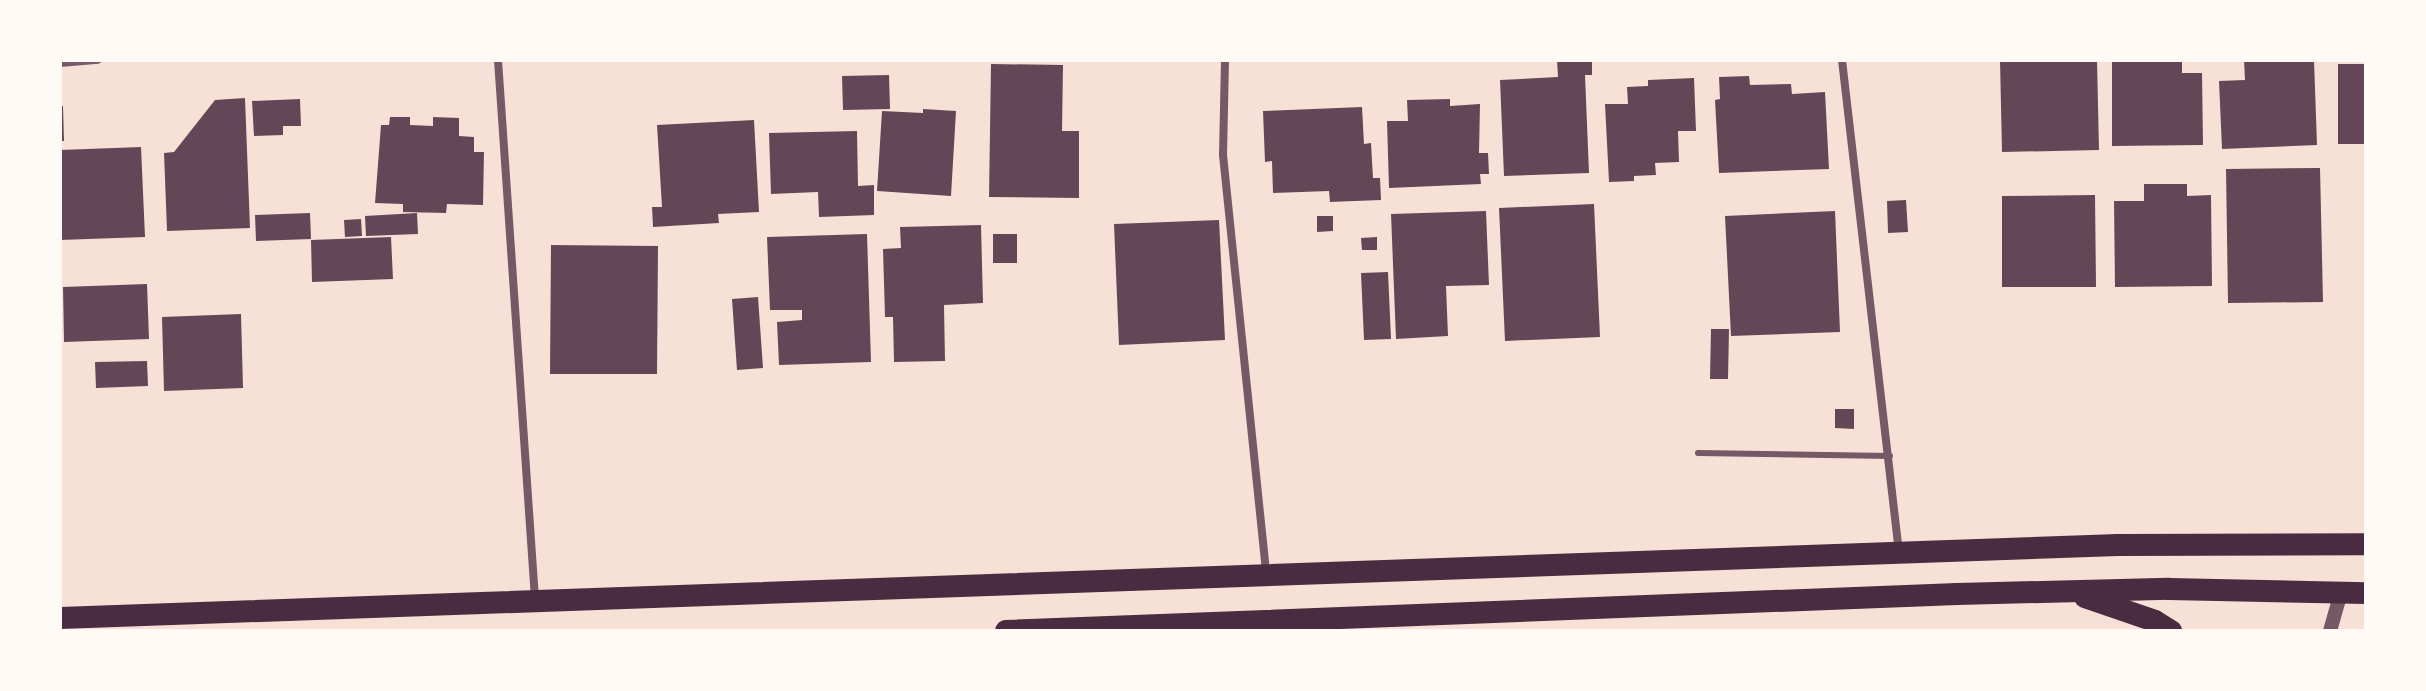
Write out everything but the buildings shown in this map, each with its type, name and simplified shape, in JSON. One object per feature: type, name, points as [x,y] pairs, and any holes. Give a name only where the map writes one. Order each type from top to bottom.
[{"type":"highway","points":[[67,615],[2221,542],[2366,544]]},
{"type":"highway","points":[[2069,591],[2155,621],[2171,631]]},
{"type":"highway","points":[[1006,631],[1170,628],[2069,591],[2366,593]]},
{"type":"street","points":[[60,63],[98,60]]},
{"type":"street","points":[[498,60],[535,601]]},
{"type":"street","points":[[1225,60],[1223,155],[1267,575]]},
{"type":"street","points":[[1842,60],[1899,553]]},
{"type":"street","points":[[2330,631],[2341,592]]},
{"type":"lane","points":[[1698,453],[1890,456]]}]
